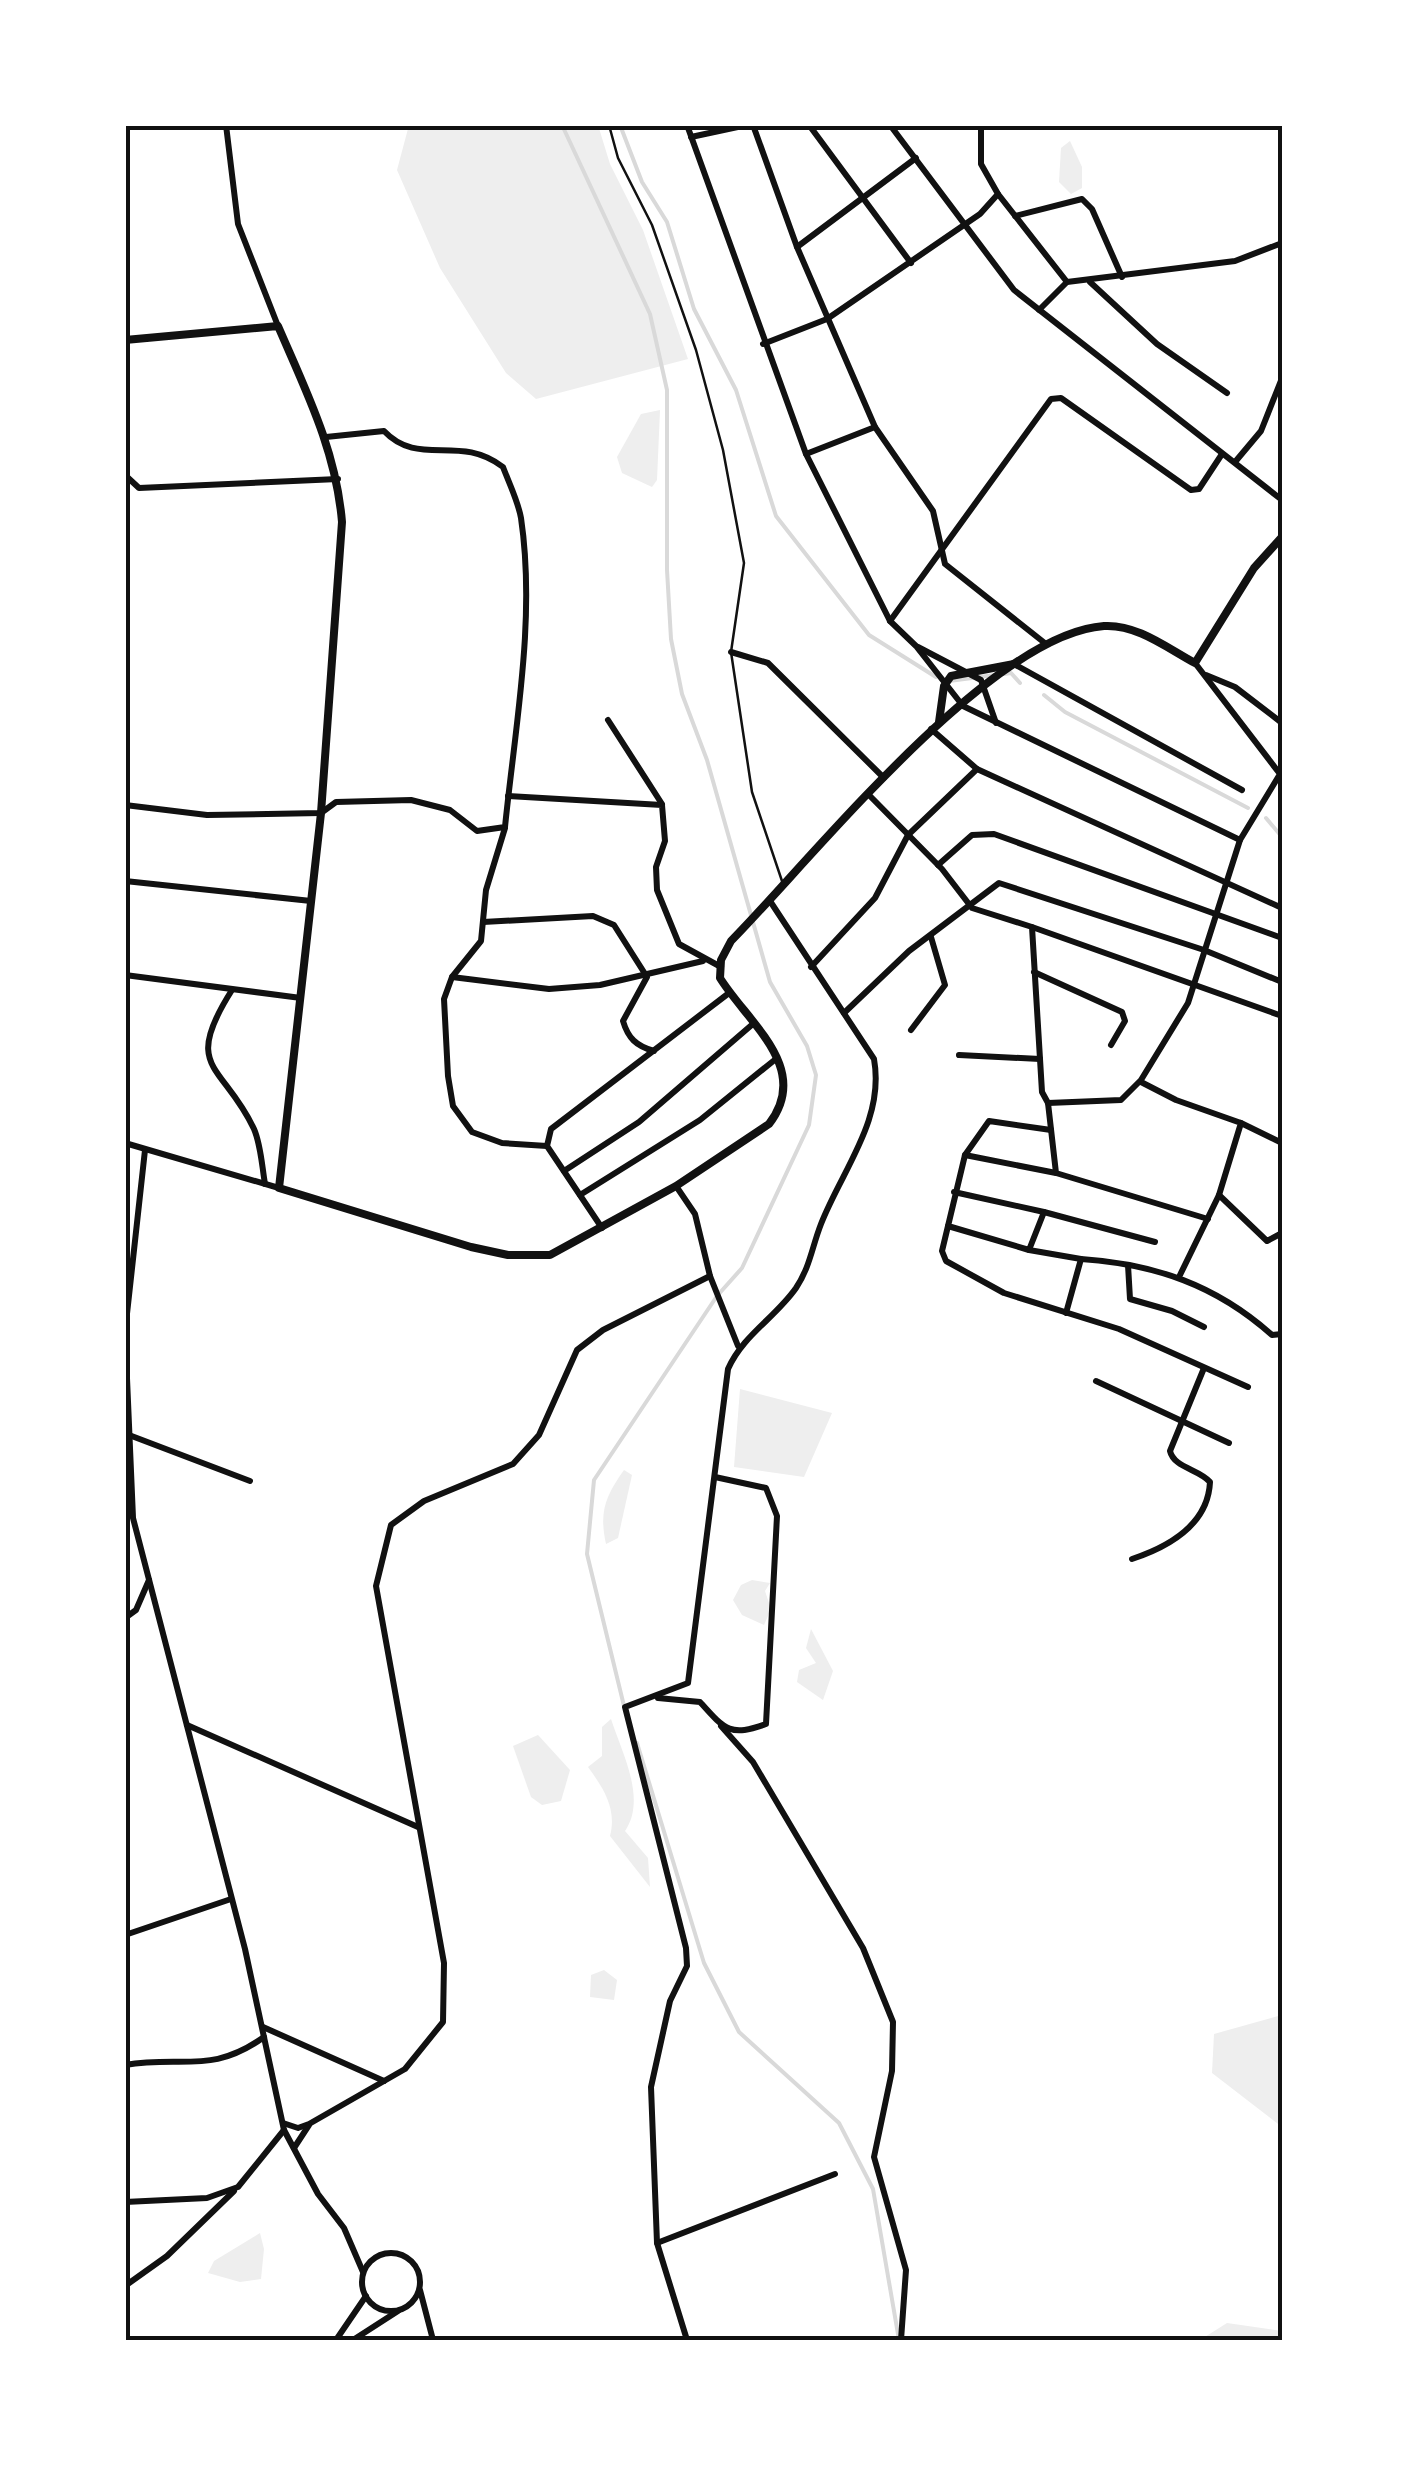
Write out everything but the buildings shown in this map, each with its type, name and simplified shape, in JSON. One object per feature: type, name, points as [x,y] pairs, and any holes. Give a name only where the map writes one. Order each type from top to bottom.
[{"type":"street","points":[[226,125],[238,224],[326,437],[338,480],[341,538],[321,813],[279,1188]]},
{"type":"street","points":[[687,125],[762,344],[806,454],[890,621],[916,646],[963,706],[1240,840]]},
{"type":"street","points":[[691,137],[750,125],[827,320],[875,426],[933,512],[945,564],[1046,644]]},
{"type":"street","points":[[809,125],[912,262]]},
{"type":"street","points":[[890,125],[1014,290],[1282,500]]},
{"type":"street","points":[[981,125],[981,164],[998,194],[1068,282]]},
{"type":"street","points":[[798,247],[916,158]]},
{"type":"street","points":[[762,344],[827,320],[966,226],[998,194]]},
{"type":"street","points":[[1015,216],[1074,198],[1087,202],[1122,277]]},
{"type":"street","points":[[1039,310],[1068,282],[1235,261],[1282,243]]},
{"type":"street","points":[[1089,281],[1157,344],[1226,393]]},
{"type":"street","points":[[125,340],[278,326]]},
{"type":"street","points":[[1234,463],[1261,431],[1282,378]]},
{"type":"street","points":[[890,621],[940,548],[1056,396],[1191,490],[1198,489],[1222,454]]},
{"type":"street","points":[[806,454],[875,426]]},
{"type":"street","points":[[326,437],[384,431],[398,446],[410,450],[470,449],[504,467],[521,516],[521,672],[505,828],[486,890],[481,940],[452,977],[444,999],[453,1106],[472,1132],[502,1143],[547,1146]]},
{"type":"street","points":[[125,475],[139,488],[338,480]]},
{"type":"street","points":[[1195,662],[1254,568],[1282,537]]},
{"type":"street","points":[[125,1142],[508,1255],[550,1255],[602,1228],[676,1186],[769,1124],[784,1095],[784,1075],[778,1057],[720,978],[731,940],[935,726],[1046,644],[1101,626],[1117,626],[1134,630],[1195,662],[1281,776],[1240,840],[1188,1003],[1141,1080],[1121,1100],[1048,1103]]},
{"type":"street","points":[[916,646],[976,675],[986,688],[996,724]]},
{"type":"street","points":[[731,652],[768,663],[884,778]]},
{"type":"street","points":[[935,726],[944,686],[951,676],[963,670],[1014,664],[1242,790]]},
{"type":"street","points":[[1205,675],[1234,687],[1282,724]]},
{"type":"street","points":[[608,720],[662,805],[665,842],[656,867],[657,890],[679,944],[721,967]]},
{"type":"street","points":[[935,726],[977,769],[1282,908]]},
{"type":"street","points":[[811,968],[874,898],[908,835],[977,769]]},
{"type":"street","points":[[869,795],[938,865],[972,908],[1282,1016]]},
{"type":"street","points":[[508,796],[662,805]]},
{"type":"street","points":[[125,804],[207,815],[321,813],[336,802],[411,800],[450,810],[477,831],[505,828]]},
{"type":"street","points":[[938,865],[981,831],[1282,938]]},
{"type":"street","points":[[125,881],[311,900]]},
{"type":"street","points":[[844,1013],[909,951],[972,908],[994,885],[1009,884],[1204,950],[1282,982]]},
{"type":"street","points":[[687,2340],[658,2242],[651,2086],[670,2002],[687,1966],[625,1707],[688,1683],[728,1370],[738,1346],[792,1292],[811,1264],[820,1226],[873,1111],[878,1083],[874,1059],[767,904]]},
{"type":"street","points":[[483,922],[593,916],[614,925],[647,977]]},
{"type":"street","points":[[1032,927],[1040,1058],[1056,1173]]},
{"type":"street","points":[[911,1030],[945,985],[931,937]]},
{"type":"street","points":[[452,977],[549,989],[647,977],[704,960]]},
{"type":"street","points":[[1034,972],[1122,1012],[1125,1021],[1111,1045]]},
{"type":"street","points":[[125,975],[301,998]]},
{"type":"street","points":[[647,977],[623,1020],[627,1034],[639,1046],[655,1052]]},
{"type":"street","points":[[232,990],[211,1023],[206,1047],[218,1080],[256,1132],[266,1184]]},
{"type":"street","points":[[602,1228],[547,1146],[551,1129],[729,993]]},
{"type":"street","points":[[564,1170],[638,1122],[754,1023]]},
{"type":"street","points":[[959,1055],[1040,1058]]},
{"type":"street","points":[[580,1195],[700,1120],[778,1057]]},
{"type":"street","points":[[1141,1080],[1176,1100],[1242,1123],[1282,1143]]},
{"type":"street","points":[[1051,1130],[989,1121],[965,1155],[942,1251],[946,1260],[1004,1293],[1119,1329],[1248,1387]]},
{"type":"street","points":[[1180,1275],[1218,1195],[1242,1123]]},
{"type":"street","points":[[145,1150],[126,1332],[126,1461],[133,1518],[232,1899],[283,2127],[344,2228],[364,2272],[366,2296],[336,2340]]},
{"type":"street","points":[[965,1155],[1056,1173],[1208,1219]]},
{"type":"street","points":[[676,1186],[695,1214],[710,1276],[738,1346]]},
{"type":"street","points":[[954,1192],[1155,1242]]},
{"type":"street","points":[[1218,1195],[1267,1240],[1282,1233]]},
{"type":"street","points":[[1029,1250],[1044,1212]]},
{"type":"street","points":[[948,1226],[1029,1250],[1180,1275],[1252,1318],[1282,1342]]},
{"type":"street","points":[[1066,1313],[1081,1259]]},
{"type":"street","points":[[1128,1265],[1130,1298],[1172,1311],[1204,1328]]},
{"type":"street","points":[[283,2127],[310,2124],[406,2069],[443,2022],[444,1963],[376,1586],[392,1526],[424,1500],[513,1464],[539,1436],[577,1350],[603,1330],[710,1276]]},
{"type":"street","points":[[1272,1335],[1282,1334]]},
{"type":"street","points":[[1132,1560],[1166,1548],[1202,1514],[1209,1496],[1210,1482],[1204,1474],[1172,1458],[1204,1368]]},
{"type":"street","points":[[1096,1381],[1229,1444]]},
{"type":"street","points":[[129,1435],[250,1481]]},
{"type":"street","points":[[715,1477],[766,1488],[777,1516],[766,1724],[741,1733],[721,1726]]},
{"type":"street","points":[[125,1618],[136,1610],[149,1579]]},
{"type":"street","points":[[646,1699],[668,1696],[700,1702],[753,1762],[864,1948],[893,2022],[892,2071],[874,2157],[906,2270],[901,2340]]},
{"type":"street","points":[[186,1725],[418,1827]]},
{"type":"street","points":[[125,1934],[232,1899]]},
{"type":"street","points":[[262,2026],[384,2082]]},
{"type":"street","points":[[125,2066],[200,2064],[238,2056],[264,2037]]},
{"type":"street","points":[[294,2150],[310,2124]]},
{"type":"street","points":[[125,2286],[168,2256],[238,2187],[283,2127]]},
{"type":"street","points":[[658,2242],[835,2174]]},
{"type":"street","points":[[125,2202],[206,2198],[238,2187]]},
{"type":"street","points":[[364,2272],[378,2255],[400,2253],[418,2268],[433,2340]]},
{"type":"street","points":[[353,2340],[400,2310],[420,2290]]},
{"type":"street","points":[[366,2296],[380,2310],[400,2310]]},
{"type":"lane","points":[[609,125],[618,158],[665,261],[696,350],[724,450],[744,563],[731,652],[752,792],[783,886]]},
{"type":"shaded area","points":[[409,125],[598,125],[610,164],[643,230],[688,359],[536,399],[506,373],[440,268],[397,170]]},
{"type":"shaded area","points":[[1070,141],[1082,167],[1082,188],[1071,194],[1059,182],[1061,148]]},
{"type":"shaded area","points":[[660,410],[657,480],[652,487],[622,473],[617,457],[641,414]]},
{"type":"shaded area","points":[[740,1389],[832,1413],[804,1477],[734,1467]]},
{"type":"shaded area","points":[[624,1470],[632,1475],[618,1538],[606,1544],[605,1505]]},
{"type":"shaded area","points":[[752,1580],[770,1583],[765,1591],[771,1609],[764,1625],[742,1615],[733,1600],[741,1585]]},
{"type":"shaded area","points":[[811,1629],[833,1671],[823,1700],[797,1682],[799,1670],[816,1663],[806,1648]]},
{"type":"shaded area","points":[[611,1719],[633,1790],[634,1805],[625,1831],[648,1858],[650,1887],[610,1836],[610,1808],[588,1767],[602,1756],[602,1727]]},
{"type":"shaded area","points":[[538,1735],[570,1770],[561,1801],[542,1805],[531,1797],[513,1746]]},
{"type":"shaded area","points":[[604,1970],[617,1980],[614,2000],[590,1997],[591,1975]]},
{"type":"shaded area","points":[[1282,2015],[1282,2127],[1212,2073],[1214,2034]]},
{"type":"shaded area","points":[[260,2233],[264,2249],[261,2279],[240,2282],[208,2273],[214,2261]]},
{"type":"shaded area","points":[[1227,2323],[1282,2331],[1282,2340],[1200,2340]]},
{"type":"waterway","points":[[562,125],[650,314],[667,390],[667,570],[671,639],[682,694],[707,760],[770,982],[807,1046],[816,1075],[809,1125],[742,1268],[717,1296],[594,1480],[587,1554],[624,1706]]},
{"type":"waterway","points":[[620,125],[642,182],[667,222],[694,309],[736,390],[776,516],[869,635],[936,677]]},
{"type":"waterway","points":[[1004,674],[1011,673],[1020,683]]},
{"type":"waterway","points":[[949,681],[995,675]]},
{"type":"waterway","points":[[1044,695],[1065,712],[1248,808]]},
{"type":"waterway","points":[[1266,818],[1282,837]]},
{"type":"waterway","points":[[637,1743],[704,1963],[739,2032],[839,2123],[873,2189],[899,2340]]}]
